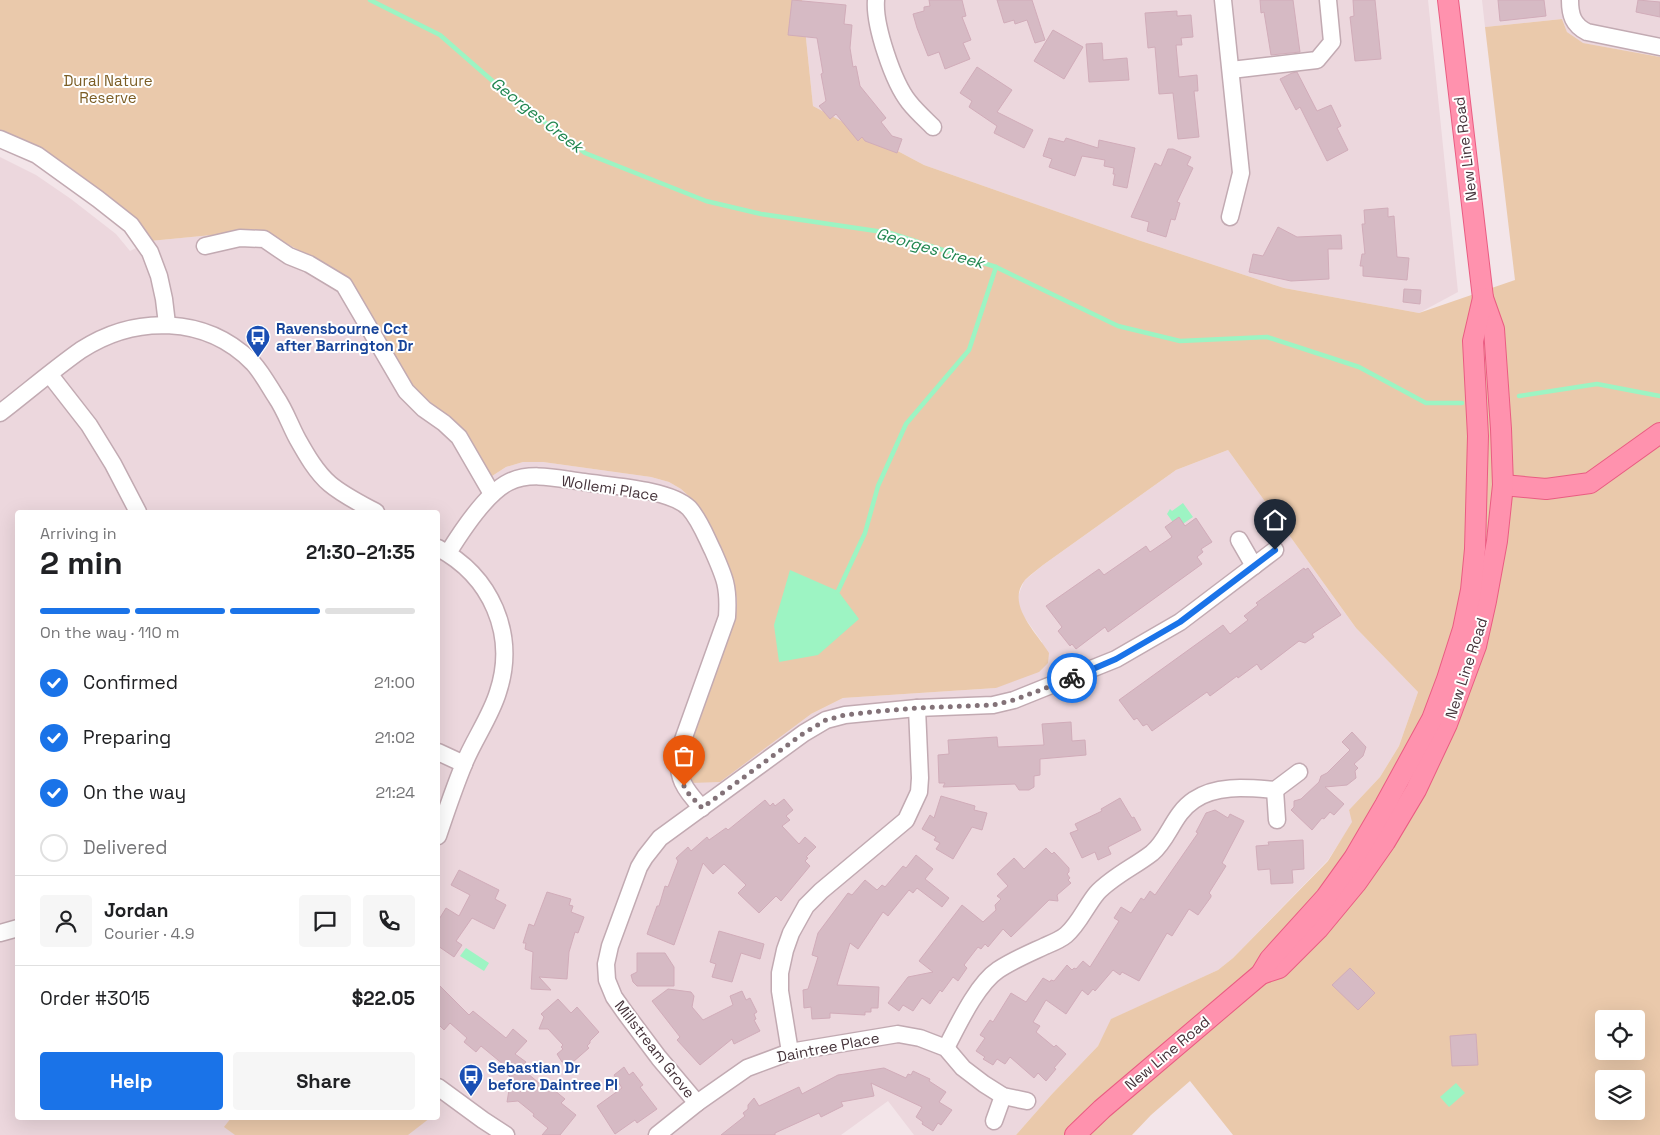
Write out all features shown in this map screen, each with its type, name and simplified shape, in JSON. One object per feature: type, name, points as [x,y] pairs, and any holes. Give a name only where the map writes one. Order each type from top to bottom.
[{"type":"main road","name":"New Line Road","points":[[1261,974],[1279,968],[1318,929],[1385,842],[1416,790],[1447,724],[1476,646],[1486,601],[1497,541],[1502,485],[1502,429],[1494,329],[1483,298],[1448,0]]},
{"type":"main road","name":"New Line Road","points":[[1075,1135],[1102,1109],[1261,974],[1270,959],[1326,896],[1354,858],[1432,719],[1463,629],[1471,590],[1476,549],[1478,436],[1473,340],[1483,298]]},
{"type":"main road","points":[[1476,330],[1482,340],[1490,456],[1494,472],[1502,485]]},
{"type":"main road","points":[[1502,485],[1546,490],[1590,483],[1660,433]]},
{"type":"main road","points":[[1476,549],[1489,498],[1502,485]]},
{"type":"street","points":[[876,0],[875,14],[889,63],[908,101],[934,127]]},
{"type":"street","points":[[1223,0],[1241,173],[1230,217]]},
{"type":"street","points":[[1231,70],[1317,60],[1332,42],[1328,0]]},
{"type":"street","points":[[1570,0],[1574,23],[1587,32],[1660,47]]},
{"type":"street","points":[[0,139],[37,155],[131,225],[150,252],[156,268],[164,298],[167,324]]},
{"type":"street","points":[[205,246],[240,238],[264,239],[289,256],[309,264],[344,286],[406,390],[424,409],[444,423],[459,437],[492,494]]},
{"type":"street","points":[[0,413],[82,350],[114,334],[137,326],[167,324],[193,328],[215,336],[235,348],[253,364],[278,400],[310,460],[330,484],[373,510]]},
{"type":"street","points":[[50,375],[89,425],[113,464],[137,510]]},
{"type":"street","name":"Wollemi Place","points":[[443,551],[457,539],[492,494],[509,482],[531,476],[645,490],[675,499],[689,508],[703,531],[726,582],[728,601],[727,616],[678,758],[679,777],[689,794],[702,808]]},
{"type":"street","points":[[1239,540],[1254,566]]},
{"type":"street","name":"Millstream Grove","points":[[698,1103],[659,1058],[614,997],[607,980],[606,964],[610,946],[639,867],[645,856],[660,838],[804,733],[826,720],[845,715],[916,708],[993,705],[1014,700],[1116,659],[1180,622],[1275,550]]},
{"type":"street","points":[[440,830],[464,764],[498,692],[503,664],[502,629],[493,603],[481,583],[466,567],[443,551]]},
{"type":"street","points":[[790,1052],[780,991],[780,973],[785,950],[798,918],[806,906],[820,891],[906,820],[919,792],[916,708]]},
{"type":"street","points":[[440,753],[464,764]]},
{"type":"street","points":[[946,1048],[971,1003],[989,978],[998,970],[1065,936],[1082,916],[1096,894],[1110,882],[1154,852],[1182,810],[1194,799],[1210,792],[1226,790],[1248,788],[1275,790],[1299,772]]},
{"type":"street","points":[[1275,790],[1277,820]]},
{"type":"street","points":[[0,933],[15,929]]},
{"type":"street","name":"Daintree Place","points":[[657,1135],[746,1068],[790,1052],[898,1034],[920,1038],[946,1048],[963,1068],[1003,1096],[1027,1102]]},
{"type":"street","points":[[440,1088],[506,1135]]},
{"type":"street","points":[[994,1121],[1003,1096]]},
{"type":"shaded area","points":[[802,0],[1428,0],[1458,292],[1419,313],[1284,288],[1138,240],[924,165],[813,106]]},
{"type":"shaded area","points":[[1482,0],[1660,0],[1660,57],[1582,43],[1567,32],[1562,19],[1485,27]]},
{"type":"shaded area","points":[[0,157],[36,175],[71,199],[116,234],[130,251],[150,241],[263,230],[351,280],[396,364],[418,392],[446,415],[489,478],[506,467],[523,462],[543,462],[651,477],[669,482],[681,489],[692,499],[705,517],[734,580],[737,602],[733,626],[811,714],[843,698],[996,688],[1042,642],[1022,614],[1017,599],[1024,581],[1043,565],[1176,470],[1228,450],[1356,628],[1418,692],[1399,746],[1380,777],[1349,810],[1353,822],[1328,860],[1233,958],[1218,970],[1112,1019],[1098,1046],[1016,1135],[914,1135],[888,1101],[841,1135],[0,1135]]},
{"type":"shaded area","points":[[1183,503],[1193,517],[1177,528],[1167,514],[1170,509],[1172,511]]},
{"type":"shaded area","points":[[790,570],[838,591],[859,619],[818,655],[779,662],[774,625]]},
{"type":"shaded area","points":[[466,948],[489,963],[484,971],[460,956]]},
{"type":"shaded area","points":[[1456,1083],[1465,1093],[1449,1107],[1440,1097]]},
{"type":"green space","name":"Dural Nature Reserve","points":[[0,0],[802,0],[813,106],[924,165],[1138,240],[1284,288],[1419,313],[1515,280],[1485,27],[1562,19],[1567,32],[1583,43],[1660,57],[1660,1135],[1233,1135],[1190,1081],[1151,1115],[1132,1135],[1016,1135],[1098,1046],[1111,1019],[1218,970],[1233,958],[1328,861],[1352,822],[1349,810],[1380,777],[1399,746],[1418,692],[1356,628],[1228,450],[1176,470],[1043,565],[1025,580],[1020,589],[1019,599],[1021,608],[1025,618],[1049,653],[1048,663],[1039,672],[996,688],[843,698],[811,714],[720,782],[690,783],[685,770],[686,752],[733,626],[737,602],[734,580],[705,517],[692,499],[681,489],[669,482],[651,477],[543,462],[523,462],[506,467],[489,478],[446,415],[418,392],[406,379],[351,280],[263,230],[150,241],[135,221],[116,203],[52,157],[0,132]]},
{"type":"green space","points":[[229,1120],[427,1120],[408,1135],[235,1135],[224,1127]]},
{"type":"building","points":[[792,0],[846,5],[844,24],[852,25],[850,48],[853,67],[856,66],[860,86],[886,118],[881,122],[892,136],[902,139],[897,153],[865,141],[862,137],[858,141],[836,114],[830,119],[819,106],[826,101],[817,38],[788,35]]},
{"type":"building","points":[[929,0],[962,0],[966,16],[962,17],[971,40],[963,43],[970,59],[945,69],[939,52],[928,56],[913,14],[924,11],[924,7],[930,6]]},
{"type":"building","points":[[997,0],[1032,0],[1045,40],[1035,43],[1027,20],[1015,24],[1014,20],[1004,23]]},
{"type":"building","points":[[1260,0],[1293,0],[1300,52],[1271,55],[1264,12],[1261,13]]},
{"type":"building","points":[[1353,0],[1375,0],[1381,59],[1355,61],[1350,17],[1354,16]]},
{"type":"building","points":[[1498,0],[1544,0],[1546,16],[1500,21]]},
{"type":"building","points":[[1638,0],[1660,2],[1660,17],[1636,12]]},
{"type":"building","points":[[1177,11],[1177,16],[1191,15],[1193,37],[1181,38],[1182,45],[1176,45],[1179,77],[1197,75],[1198,91],[1194,91],[1199,137],[1178,139],[1173,93],[1159,94],[1155,47],[1148,48],[1145,13]]},
{"type":"building","points":[[1053,30],[1083,47],[1064,79],[1034,61]]},
{"type":"building","points":[[1102,43],[1103,60],[1127,58],[1129,80],[1089,82],[1086,44]]},
{"type":"building","points":[[977,67],[1012,90],[997,112],[1033,130],[1024,148],[994,133],[997,126],[969,107],[972,101],[960,93]]},
{"type":"building","points":[[1297,72],[1317,111],[1331,105],[1341,126],[1337,128],[1348,150],[1327,161],[1300,107],[1296,110],[1280,79]]},
{"type":"building","points":[[1049,138],[1064,142],[1066,138],[1098,148],[1099,140],[1135,148],[1127,188],[1113,185],[1114,168],[1104,166],[1105,160],[1082,156],[1075,176],[1049,167],[1052,159],[1043,156]]},
{"type":"building","points":[[1168,149],[1173,149],[1191,157],[1187,165],[1193,168],[1177,202],[1180,203],[1175,220],[1171,219],[1166,237],[1147,231],[1149,222],[1131,217],[1155,163],[1161,166]]},
{"type":"building","points":[[1388,208],[1388,217],[1394,216],[1397,257],[1409,258],[1407,280],[1363,276],[1363,266],[1360,266],[1362,254],[1365,254],[1362,224],[1365,224],[1364,210]]},
{"type":"building","points":[[1278,227],[1297,237],[1341,235],[1342,249],[1328,249],[1329,279],[1291,281],[1249,272],[1253,254],[1263,256]]},
{"type":"building","points":[[1404,289],[1421,290],[1420,304],[1403,302]]},
{"type":"building","points":[[1179,517],[1185,526],[1196,518],[1212,542],[1201,549],[1203,552],[1197,557],[1202,564],[1108,632],[1105,627],[1076,649],[1072,644],[1070,646],[1058,631],[1062,627],[1046,606],[1099,569],[1104,575],[1146,546],[1150,552],[1172,537],[1165,527]]},
{"type":"building","points":[[1304,568],[1305,570],[1308,568],[1341,615],[1312,634],[1314,637],[1305,643],[1299,641],[1261,670],[1257,664],[1210,696],[1207,692],[1152,731],[1147,724],[1143,726],[1137,718],[1134,720],[1119,700],[1223,625],[1230,634],[1248,620],[1244,616],[1258,605],[1256,603]]},
{"type":"building","points":[[1071,722],[1072,741],[1085,740],[1086,755],[1040,759],[1040,775],[1034,776],[1034,787],[1029,790],[1019,790],[1015,784],[943,787],[945,783],[939,783],[938,755],[949,754],[948,740],[997,737],[998,747],[1044,745],[1042,724]]},
{"type":"building","points":[[1352,732],[1366,747],[1363,756],[1354,764],[1358,768],[1355,771],[1356,778],[1347,785],[1325,787],[1344,804],[1334,815],[1330,812],[1324,819],[1322,818],[1312,830],[1291,810],[1294,807],[1294,801],[1301,799],[1319,782],[1321,776],[1327,773],[1350,750],[1342,742]]},
{"type":"building","points":[[941,796],[975,806],[974,810],[987,813],[982,830],[972,827],[953,859],[936,849],[940,843],[934,840],[936,837],[922,829],[930,815],[934,818]]},
{"type":"building","points":[[1120,798],[1141,830],[1108,847],[1111,854],[1098,860],[1095,852],[1082,858],[1070,833],[1078,830],[1075,824],[1102,811],[1101,809]]},
{"type":"building","points":[[784,799],[793,810],[786,816],[790,820],[782,826],[799,844],[805,837],[816,847],[806,857],[808,858],[805,861],[810,866],[781,901],[776,896],[759,913],[738,893],[746,885],[724,864],[713,874],[703,863],[674,945],[647,934],[665,886],[668,887],[678,861],[676,858],[688,847],[691,851],[707,837],[709,840],[726,828],[728,830],[765,800],[770,806],[773,803],[775,806]]},
{"type":"building","points":[[1215,810],[1228,818],[1230,814],[1244,821],[1222,863],[1226,866],[1209,893],[1211,897],[1198,915],[1189,909],[1172,936],[1167,933],[1139,981],[1122,972],[1120,975],[1113,970],[1095,991],[1093,989],[1088,995],[1082,990],[1066,1014],[1046,1000],[1033,1022],[1040,1026],[1036,1032],[1066,1054],[1046,1081],[1038,1073],[1034,1078],[1010,1057],[1005,1064],[997,1059],[993,1065],[983,1059],[985,1057],[976,1051],[985,1038],[980,1035],[990,1020],[993,1022],[1011,993],[1026,1002],[1043,978],[1050,982],[1051,980],[1054,981],[1067,965],[1072,970],[1076,969],[1083,961],[1090,967],[1119,921],[1114,918],[1121,907],[1131,913],[1141,898],[1144,900],[1150,891],[1155,895],[1198,833],[1196,832],[1206,813]]},
{"type":"building","points":[[1303,840],[1304,869],[1292,870],[1293,883],[1271,884],[1270,869],[1258,870],[1256,846],[1269,845],[1268,842]]},
{"type":"building","points":[[1046,848],[1052,854],[1054,852],[1069,868],[1067,874],[1070,878],[1068,880],[1071,883],[1057,895],[1058,901],[1049,900],[1011,937],[1003,929],[988,947],[985,944],[981,949],[978,947],[964,965],[967,968],[958,981],[953,977],[930,1004],[922,998],[913,1011],[903,1005],[899,1011],[888,1003],[908,977],[933,972],[919,961],[962,905],[983,922],[996,910],[995,905],[1001,899],[997,896],[1008,886],[997,874],[1014,858],[1024,869]]},
{"type":"building","points":[[916,855],[933,869],[925,879],[949,898],[942,907],[917,888],[913,893],[909,890],[888,916],[883,912],[858,949],[850,943],[837,985],[879,987],[878,1008],[871,1008],[871,1012],[865,1012],[865,1015],[830,1013],[830,1018],[812,1019],[811,1007],[804,1008],[803,990],[808,989],[818,957],[812,955],[818,933],[848,893],[852,895],[865,880],[877,890],[882,885],[885,887],[903,866],[906,868]]},
{"type":"building","points":[[459,870],[499,890],[495,899],[506,905],[494,929],[472,918],[456,941],[462,945],[454,957],[440,947],[440,918],[446,908],[459,916],[470,895],[451,885]]},
{"type":"building","points":[[547,892],[571,899],[569,905],[573,906],[571,912],[584,917],[578,933],[575,932],[569,952],[567,979],[539,977],[551,990],[531,989],[533,952],[525,949],[526,943],[523,943],[529,924],[534,926]]},
{"type":"building","points":[[719,931],[764,944],[760,959],[741,953],[732,982],[712,977],[716,964],[710,962]]},
{"type":"building","points":[[637,953],[665,953],[674,967],[674,986],[637,986],[633,982],[631,975],[637,972]]},
{"type":"building","points":[[1350,968],[1375,993],[1358,1010],[1332,985]]},
{"type":"building","points":[[440,986],[469,1015],[473,1011],[506,1038],[513,1029],[527,1041],[515,1054],[526,1062],[521,1068],[539,1083],[543,1083],[565,1099],[561,1103],[576,1115],[560,1135],[542,1135],[548,1128],[533,1116],[534,1114],[518,1101],[507,1102],[509,1090],[507,1088],[514,1080],[501,1069],[504,1065],[481,1046],[476,1052],[464,1042],[467,1038],[450,1023],[444,1030],[440,1026]]},
{"type":"building","points":[[668,989],[691,992],[694,996],[692,1007],[703,1020],[733,1005],[730,996],[742,991],[746,1000],[750,998],[757,1012],[754,1014],[756,1019],[754,1020],[760,1031],[734,1044],[732,1039],[700,1065],[677,1040],[680,1037],[652,1001]]},
{"type":"building","points":[[558,999],[571,1013],[577,1007],[599,1032],[590,1041],[587,1046],[589,1048],[573,1062],[562,1062],[557,1054],[563,1049],[561,1047],[563,1045],[548,1029],[539,1029],[544,1017],[541,1014]]},
{"type":"building","points":[[1476,1034],[1478,1065],[1452,1066],[1450,1036]]},
{"type":"building","points":[[624,1067],[629,1075],[633,1072],[643,1085],[640,1087],[657,1109],[637,1123],[635,1120],[615,1134],[597,1106],[622,1088],[614,1075]]},
{"type":"building","points":[[884,1068],[906,1078],[913,1071],[930,1079],[929,1081],[946,1092],[939,1102],[952,1110],[941,1125],[938,1123],[933,1131],[922,1124],[923,1122],[916,1117],[922,1107],[871,1083],[874,1096],[841,1102],[843,1106],[821,1117],[819,1113],[775,1133],[775,1135],[721,1135],[745,1116],[743,1113],[748,1109],[748,1105],[754,1098],[759,1106],[799,1087],[802,1094],[838,1075]]},
{"type":"waterway","name":"Georges Creek","points":[[370,0],[440,35],[504,91],[585,153],[706,201],[761,214],[890,233],[996,267],[1118,326],[1180,341],[1267,337],[1359,367],[1426,403],[1462,403]]},
{"type":"waterway","points":[[838,591],[865,533],[878,486],[906,424],[969,350],[996,267]]},
{"type":"waterway","name":"Georges Creek","points":[[1519,396],[1597,384],[1660,396]]},
{"type":"way so far","points":[[684,786],[702,808],[804,733],[826,720],[845,715],[871,712],[993,705],[1014,700],[1072,678]]},
{"type":"place","name":"Ravensbourne Cct after Barrington Dr","points":[[258,358]]},
{"type":"place","name":"Sebastian Dr before Daintree Pl","points":[[471,1097]]},
{"type":"route","points":[[1072,678],[1116,659],[1180,622],[1275,550]]}]
